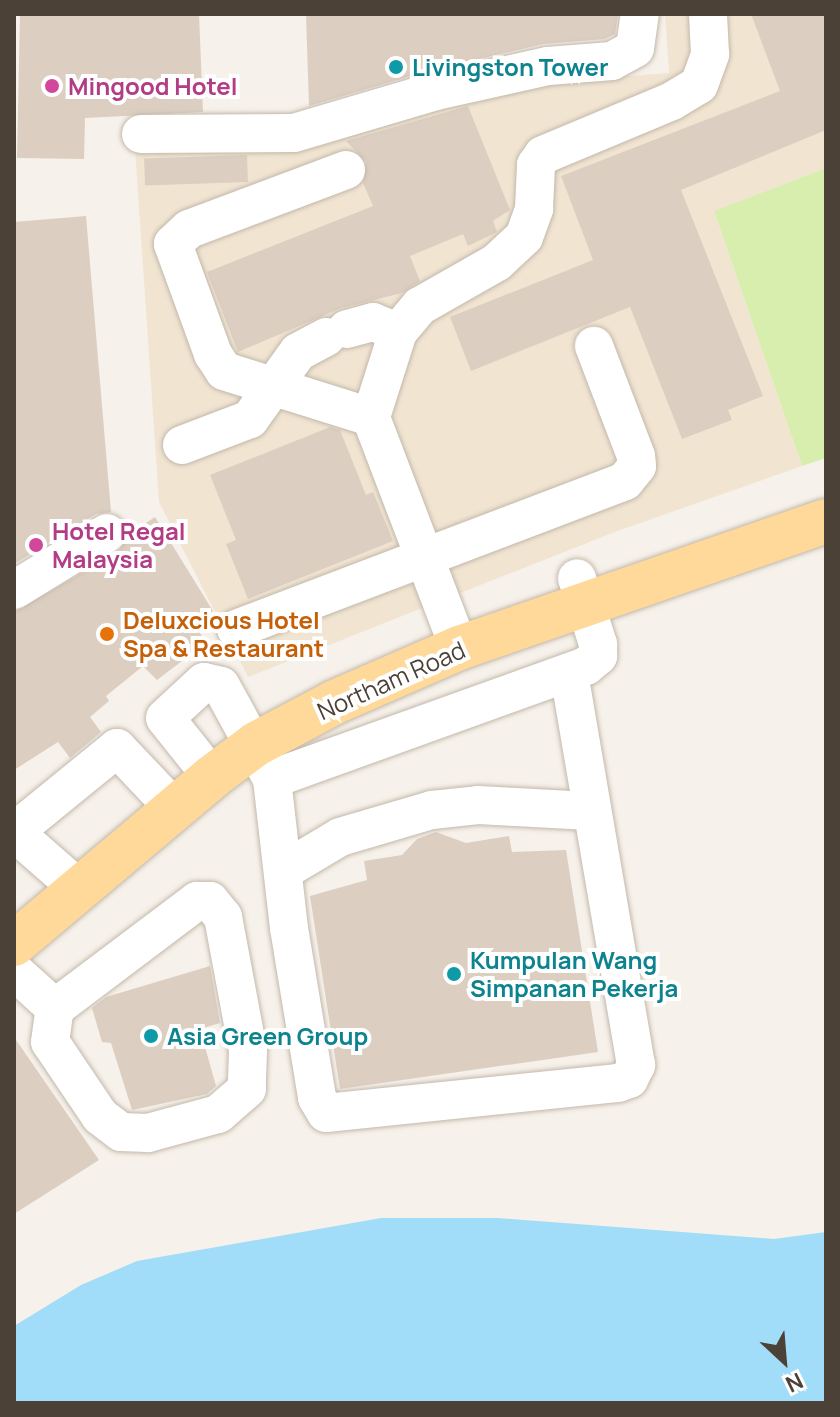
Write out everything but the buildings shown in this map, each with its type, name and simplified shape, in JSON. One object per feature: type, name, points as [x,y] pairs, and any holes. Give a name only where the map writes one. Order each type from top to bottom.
[{"type":"main road","name":"Northam Road","points":[[14,944],[69,880],[203,766],[257,747],[454,635],[581,590],[826,493]]},
{"type":"main road","name":"Northam Road","points":[[581,590],[826,521]]},
{"type":"main road","name":"Northam Road","points":[[14,906],[69,880]]},
{"type":"lane","points":[[141,134],[294,133],[464,85],[548,66],[612,61],[635,48],[640,14]]},
{"type":"lane","points":[[454,635],[371,417],[398,332],[420,306],[497,262],[524,237],[534,209],[536,165],[543,155],[672,101],[699,85],[710,54],[708,14]]},
{"type":"lane","points":[[346,170],[189,229],[173,244],[218,363],[232,376],[371,417]]},
{"type":"lane","points":[[182,445],[250,419],[298,352],[336,333],[373,322],[398,332]]},
{"type":"lane","points":[[236,629],[633,475],[636,456],[594,346]]},
{"type":"lane","points":[[14,590],[107,533]]},
{"type":"lane","points":[[257,747],[569,673],[598,656],[581,590]]},
{"type":"lane","points":[[203,766],[165,718],[204,682],[213,682],[257,747],[283,871],[317,1098],[326,1113],[618,1083],[629,1079],[636,1065],[602,847],[590,811],[569,673]]},
{"type":"lane","points":[[69,880],[14,832],[117,748],[165,798]]},
{"type":"lane","points":[[283,871],[340,837],[432,810],[478,805],[590,811]]},
{"type":"lane","points":[[210,901],[218,907],[226,932],[248,1051],[247,1089],[218,1114],[148,1133],[121,1132],[100,1116],[50,1042],[55,1008],[186,908],[210,901]]},
{"type":"lane","points":[[14,971],[55,1008]]},
{"type":"shaded area","points":[[665,14],[826,14],[826,168],[714,211],[802,466],[612,533],[248,677],[159,502],[135,148],[546,82],[669,73]]},
{"type":"green space","points":[[826,168],[826,458],[802,466],[714,211]]},
{"type":"water","points":[[381,1218],[498,1218],[774,1239],[826,1232],[826,1403],[14,1403],[14,1326],[81,1285],[137,1261]]},
{"type":"place","name":"Livingston Tower","points":[[396,67]]},
{"type":"place","name":"Mingood Hotel","points":[[52,86]]},
{"type":"place","name":"Hotel Regal Malaysia","points":[[36,545]]},
{"type":"place","name":"Deluxcious Hotel Spa & Restaurant","points":[[107,634]]},
{"type":"place","name":"Kumpulan Wang Simpanan Pekerja","points":[[454,974]]},
{"type":"place","name":"Asia Green Group","points":[[151,1036]]}]
